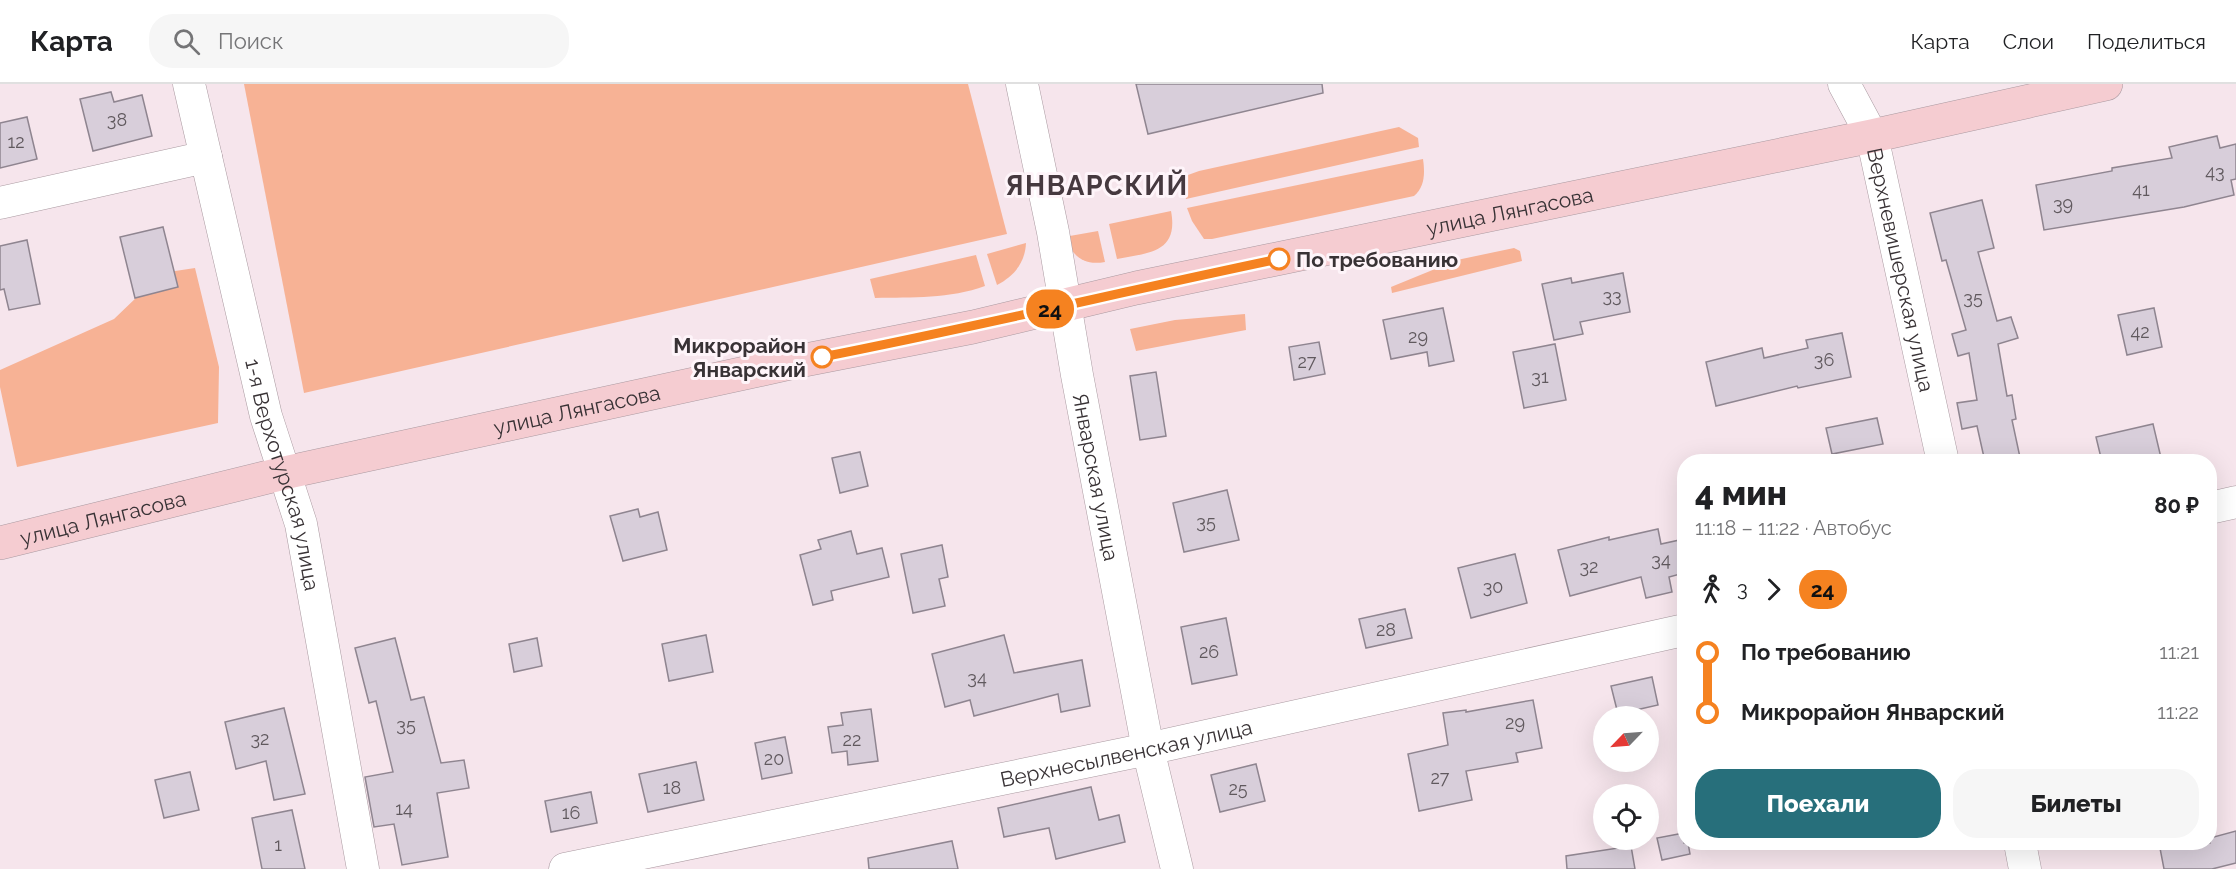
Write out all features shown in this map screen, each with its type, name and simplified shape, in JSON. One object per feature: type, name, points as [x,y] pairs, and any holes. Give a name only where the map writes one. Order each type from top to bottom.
[{"type":"main road","name":"улица Лянгасова","points":[[0,543],[284,473],[800,361],[973,327],[1146,286],[1872,136],[2106,84]]},
{"type":"street","name":"1-я Верхотурская улица","points":[[189,84],[266,416],[301,524],[363,869]]},
{"type":"street","name":"Январская улица","points":[[1022,84],[1053,232],[1064,306],[1148,749],[1177,869]]},
{"type":"street","name":"Верхневишерская улица","points":[[1844,84],[1872,136],[1941,454]]},
{"type":"street","points":[[0,203],[206,157]]},
{"type":"street","points":[[2217,506],[2236,502]]},
{"type":"street","name":"Верхнесылвенская улица","points":[[565,869],[1148,749],[1677,632]]},
{"type":"street","points":[[2021,850],[2025,869]]},
{"type":"shaded area","points":[[244,84],[968,84],[1007,234],[304,393]]},
{"type":"shaded area","points":[[1399,127],[1418,138],[1419,147],[1186,199],[1183,183],[1188,175],[1199,171]]},
{"type":"shaded area","points":[[1423,159],[1423,179],[1414,196],[1212,239],[1204,239],[1192,221],[1187,208]]},
{"type":"shaded area","points":[[1171,211],[1172,225],[1166,243],[1150,252],[1117,259],[1109,224]]},
{"type":"shaded area","points":[[1098,231],[1105,262],[1097,263],[1080,258],[1064,237]]},
{"type":"shaded area","points":[[1026,243],[1018,268],[997,285],[987,254]]},
{"type":"shaded area","points":[[1514,248],[1520,251],[1522,261],[1392,293],[1391,287],[1457,260]]},
{"type":"shaded area","points":[[976,255],[985,286],[945,295],[875,298],[870,279]]},
{"type":"shaded area","points":[[195,268],[219,367],[218,423],[17,467],[0,387],[0,370],[114,319],[162,273]]},
{"type":"shaded area","points":[[1245,314],[1246,330],[1136,351],[1130,329],[1175,320]]},
{"type":"building","points":[[1136,84],[1322,84],[1323,93],[1148,134]]},
{"type":"building","points":[[111,92],[114,102],[142,95],[152,136],[93,151],[80,99]]},
{"type":"building","points":[[27,117],[37,159],[0,168],[0,123]]},
{"type":"building","points":[[2217,136],[2220,148],[2236,144],[2236,179],[2231,180],[2234,195],[2184,207],[2044,230],[2036,185],[2112,171],[2112,168],[2172,158],[2169,147]]},
{"type":"building","points":[[1982,200],[1994,248],[1978,252],[1997,321],[2011,317],[2018,338],[1998,344],[2007,396],[2012,395],[2016,419],[2012,420],[2019,454],[1983,454],[1977,426],[1962,429],[1957,403],[1977,400],[1969,353],[1958,356],[1952,334],[1966,330],[1946,260],[1942,261],[1930,213]]},
{"type":"building","points":[[163,227],[178,287],[135,298],[120,237]]},
{"type":"building","points":[[27,240],[40,304],[9,310],[4,289],[0,290],[0,246]]},
{"type":"building","points":[[1623,273],[1630,312],[1580,322],[1583,334],[1554,340],[1542,284],[1571,278],[1572,283]]},
{"type":"building","points":[[1443,308],[1454,361],[1429,366],[1427,352],[1391,359],[1383,320]]},
{"type":"building","points":[[2154,308],[2162,347],[2127,355],[2118,315]]},
{"type":"building","points":[[1842,333],[1851,377],[1798,388],[1797,386],[1716,406],[1706,362],[1762,348],[1764,358],[1808,348],[1806,340]]},
{"type":"building","points":[[1319,342],[1325,374],[1294,380],[1289,347]]},
{"type":"building","points":[[1555,344],[1566,400],[1524,408],[1513,352]]},
{"type":"building","points":[[1156,372],[1166,436],[1140,440],[1130,376]]},
{"type":"building","points":[[1877,418],[1883,444],[1832,454],[1826,428]]},
{"type":"building","points":[[2153,424],[2160,454],[2100,454],[2096,437]]},
{"type":"building","points":[[860,452],[868,486],[840,493],[832,458]]},
{"type":"building","points":[[1227,490],[1239,540],[1184,552],[1173,503]]},
{"type":"building","points":[[638,509],[640,517],[658,512],[667,550],[623,561],[610,516]]},
{"type":"building","points":[[1658,529],[1661,544],[1677,541],[1677,575],[1669,577],[1672,592],[1646,598],[1641,577],[1570,596],[1558,550],[1609,537],[1609,540]]},
{"type":"building","points":[[851,531],[857,554],[882,548],[889,577],[831,591],[833,600],[813,605],[800,555],[821,549],[818,540]]},
{"type":"building","points":[[942,545],[948,577],[939,579],[945,606],[913,613],[901,554]]},
{"type":"building","points":[[1515,554],[1527,603],[1471,618],[1458,568]]},
{"type":"building","points":[[1405,609],[1412,638],[1366,648],[1359,619]]},
{"type":"building","points":[[1226,618],[1237,675],[1192,684],[1181,627]]},
{"type":"building","points":[[706,635],[713,672],[669,681],[662,644]]},
{"type":"building","points":[[1004,635],[1014,673],[1082,660],[1090,706],[1061,712],[1058,694],[974,716],[970,700],[945,707],[932,654]]},
{"type":"building","points":[[395,638],[411,700],[424,697],[441,763],[464,760],[469,788],[437,793],[448,857],[402,865],[394,824],[374,827],[365,777],[393,772],[376,701],[369,703],[355,648]]},
{"type":"building","points":[[537,638],[542,666],[514,672],[509,644]]},
{"type":"building","points":[[1652,677],[1658,705],[1616,706],[1611,686]]},
{"type":"building","points":[[1533,700],[1542,748],[1516,753],[1518,762],[1466,771],[1472,800],[1419,811],[1408,754],[1448,745],[1443,713],[1466,710],[1466,712]]},
{"type":"building","points":[[284,708],[305,794],[274,800],[266,761],[236,769],[225,722]]},
{"type":"building","points":[[871,709],[878,761],[848,765],[847,751],[832,753],[828,727],[843,725],[841,713]]},
{"type":"building","points":[[785,737],[792,773],[762,779],[755,743]]},
{"type":"building","points":[[696,762],[704,800],[648,812],[639,774]]},
{"type":"building","points":[[1256,764],[1265,801],[1220,812],[1211,775]]},
{"type":"building","points":[[190,772],[199,810],[164,818],[155,780]]},
{"type":"building","points":[[1091,787],[1099,820],[1119,815],[1125,842],[1056,859],[1049,828],[1004,837],[998,808]]},
{"type":"building","points":[[591,792],[597,823],[551,832],[545,801]]},
{"type":"building","points":[[292,810],[305,869],[262,869],[252,818]]},
{"type":"building","points":[[2236,831],[2236,863],[2212,869],[2164,869],[2160,850],[2217,850],[2217,836]]},
{"type":"building","points":[[1677,834],[1677,850],[1689,850],[1690,854],[1662,860],[1659,838]]},
{"type":"building","points":[[952,841],[958,869],[869,869],[868,858]]},
{"type":"building","points":[[1605,850],[1632,850],[1635,869],[1567,869],[1566,856]]},
{"type":"bus line","name":"24","points":[[822,357],[973,327],[1136,288],[1279,259]]},
{"type":"place","name":"По требованию","points":[[1279,259]]},
{"type":"place","name":"Микрорайон Январский","points":[[822,357]]},
{"type":"district","name":"ЯНВАРСКИЙ","points":[[1097,185]]}]
